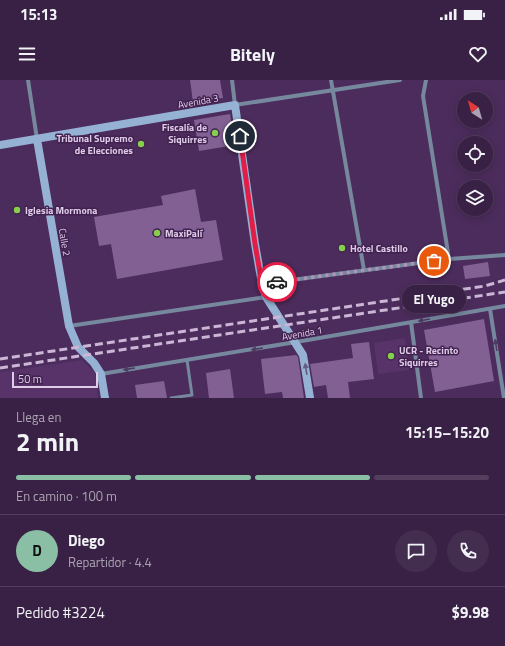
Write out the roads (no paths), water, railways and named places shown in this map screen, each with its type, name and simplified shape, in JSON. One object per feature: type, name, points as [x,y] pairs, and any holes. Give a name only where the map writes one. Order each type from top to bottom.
[{"type":"street","name":"Calle 2","points":[[28,80],[69,326],[78,347],[94,363],[101,374],[105,398]]},
{"type":"street","points":[[232,80],[262,284],[266,297],[303,355],[310,398]]},
{"type":"street","points":[[331,80],[364,270]]},
{"type":"street","name":"Avenida 3","points":[[0,145],[235,104],[333,91],[400,80]]},
{"type":"street","points":[[426,80],[423,96],[448,259]]},
{"type":"street","points":[[262,284],[448,259],[505,255]]},
{"type":"street","points":[[69,326],[266,297]]},
{"type":"street","name":"Avenida 1","points":[[101,374],[505,306]]},
{"type":"street","points":[[490,308],[504,397],[499,398]]},
{"type":"street","points":[[411,322],[421,398]]},
{"type":"lane","points":[[171,398],[192,394],[187,360]]},
{"type":"railway","points":[[0,359],[485,286],[505,280]]},
{"type":"railway","points":[[0,368],[505,292]]},
{"type":"place","name":"Fiscalía de Siquirres","points":[[215,133]]},
{"type":"place","name":"Tribunal Supremo de Elecciones","points":[[141,144]]},
{"type":"place","name":"Iglesia Mormona","points":[[17,210]]},
{"type":"place","name":"MaxiPalí","points":[[157,233]]},
{"type":"place","name":"Hotel Castillo","points":[[342,248]]},
{"type":"place","name":"El Yugo","points":[[434,261]]},
{"type":"place","name":"UCR - Recinto Siquirres","points":[[391,356]]}]
